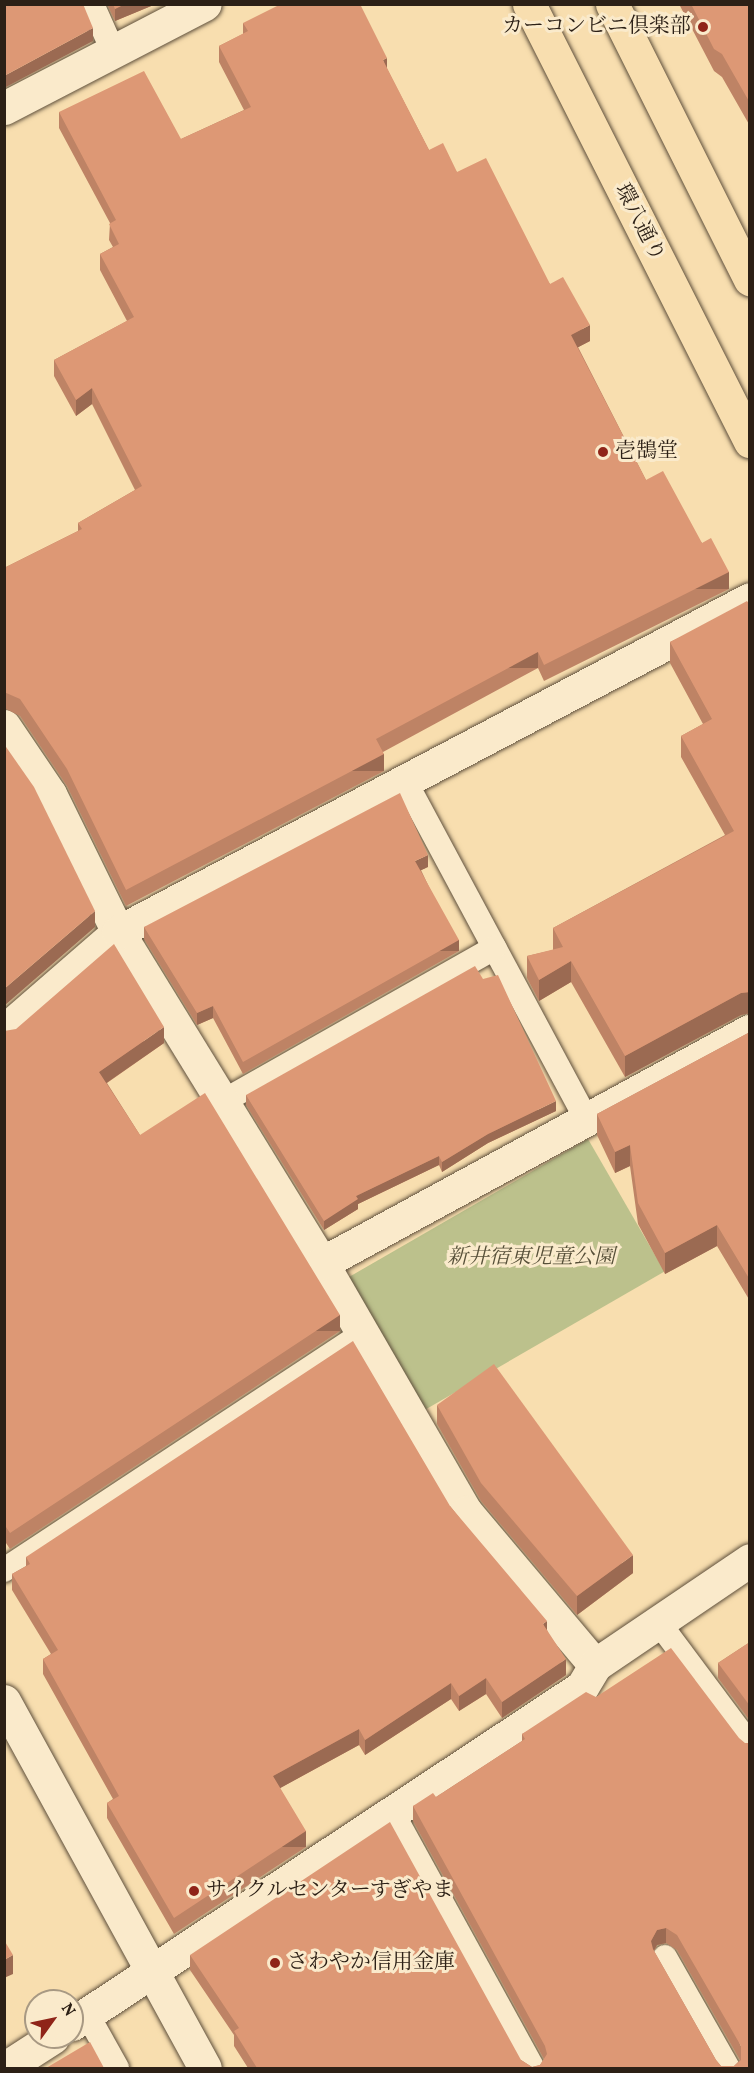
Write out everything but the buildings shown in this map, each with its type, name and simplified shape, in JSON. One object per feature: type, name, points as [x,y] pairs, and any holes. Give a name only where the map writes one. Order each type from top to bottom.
[{"type":"main road","name":"環八通り","points":[[529,4],[750,441]]},
{"type":"main road","points":[[612,4],[750,279]]},
{"type":"street","points":[[4,108],[205,4]]},
{"type":"street","points":[[4,1031],[118,932],[750,599]]},
{"type":"street","points":[[4,726],[50,794],[118,932],[322,1263],[466,1512],[595,1665]]},
{"type":"street","points":[[322,1263],[750,1031]]},
{"type":"street","points":[[84,2016],[582,1687],[595,1665],[750,1560]]},
{"type":"street","points":[[4,1701],[205,2068]]},
{"type":"street","points":[[5,2068],[34,2049]]},
{"type":"lane","points":[[92,4],[113,51]]},
{"type":"lane","points":[[405,781],[586,1119]]},
{"type":"lane","points":[[222,1102],[494,948]]},
{"type":"lane","points":[[4,1570],[362,1334]]},
{"type":"lane","points":[[659,1623],[750,1745]]},
{"type":"lane","points":[[392,1812],[533,2068]]},
{"type":"lane","points":[[665,1957],[728,2068]]},
{"type":"lane","points":[[84,2024],[117,2068]]},
{"type":"green space","name":"新井宿東児童公園","points":[[588,1139],[664,1272],[425,1410],[348,1278]]},
{"type":"place","name":"カーコンビニ倶楽部","points":[[703,27]]},
{"type":"place","name":"壱鵠堂","points":[[603,452]]},
{"type":"place","name":"サイクルセンターすぎやま","points":[[194,1891]]},
{"type":"place","name":"さわやか信用金庫","points":[[275,1963]]}]
